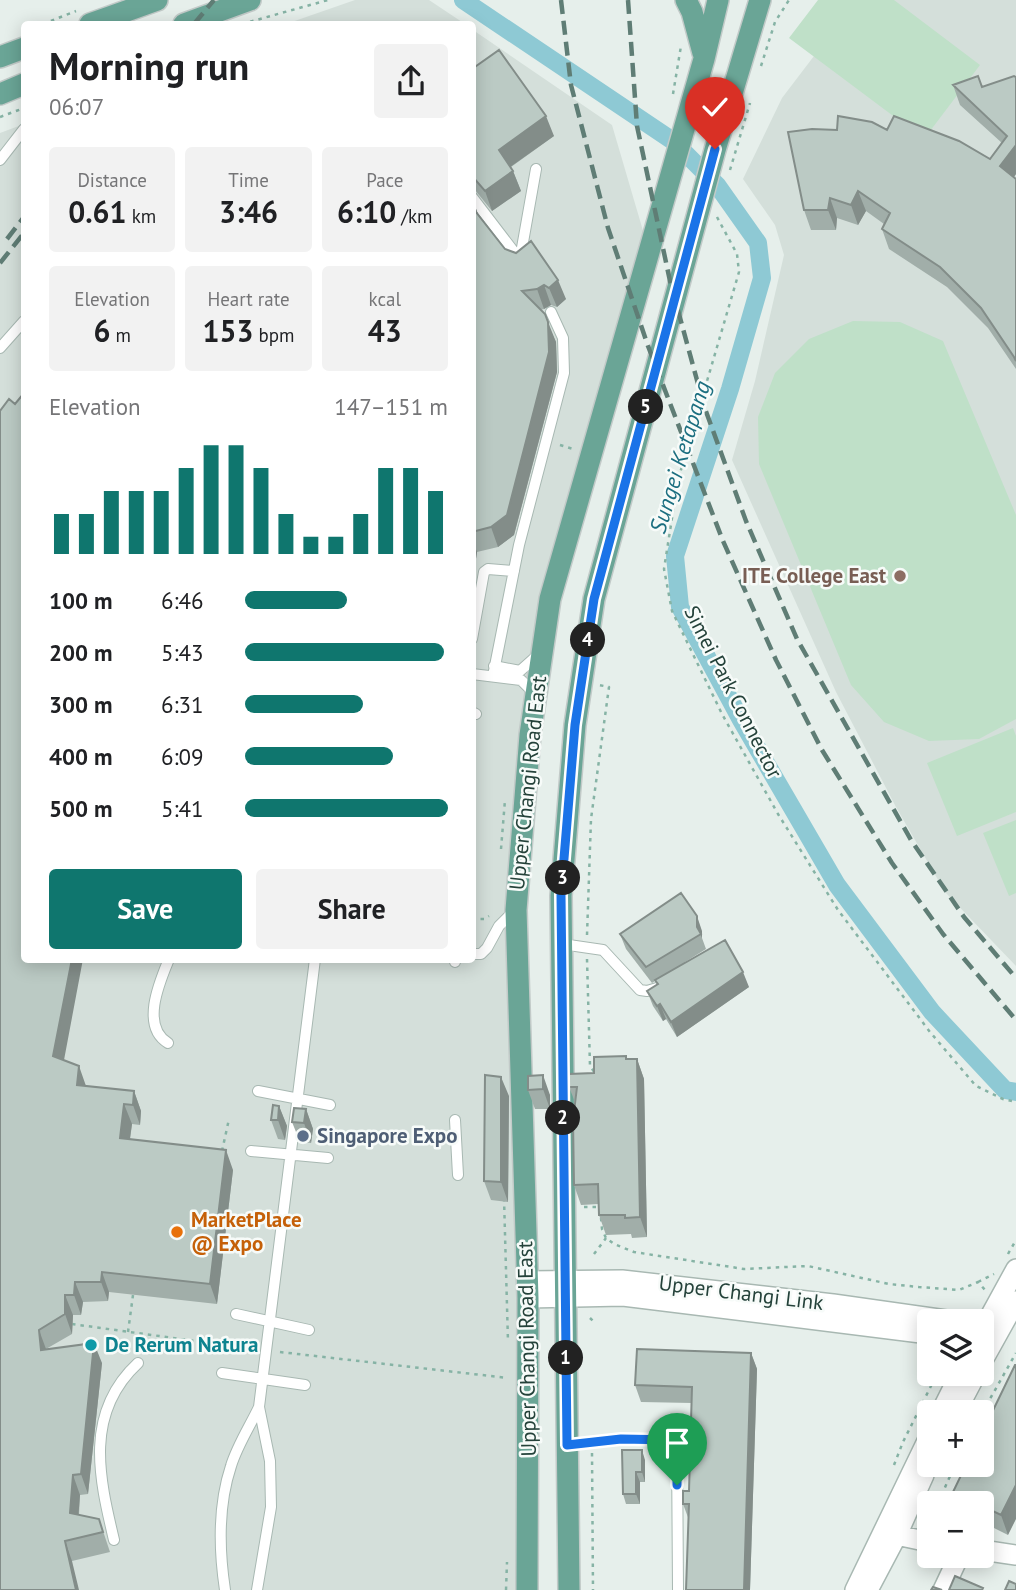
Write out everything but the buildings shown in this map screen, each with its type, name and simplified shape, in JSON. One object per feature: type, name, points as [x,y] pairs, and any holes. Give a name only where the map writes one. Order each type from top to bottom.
[{"type":"main road","points":[[98,21],[157,0]]},
{"type":"main road","points":[[192,21],[250,0]]},
{"type":"main road","points":[[686,0],[692,12],[704,59]]},
{"type":"main road","name":"Upper Changi Road East","points":[[527,1590],[528,1289],[516,909],[529,748],[550,599],[704,59],[718,0]]},
{"type":"main road","name":"Upper Changi Road East","points":[[569,1590],[561,895],[575,725],[594,599],[708,214],[715,149],[761,6]]},
{"type":"main road","points":[[0,57],[21,49]]},
{"type":"main road","points":[[0,93],[21,85]]},
{"type":"street","points":[[994,1322],[1016,1269]]},
{"type":"street","name":"Upper Changi Link","points":[[528,1289],[635,1281],[917,1316]]},
{"type":"street","name":"Upper Changi Link","points":[[566,1287],[917,1333]]},
{"type":"street","points":[[994,1332],[1016,1301]]},
{"type":"street","points":[[868,1590],[917,1467]]},
{"type":"street","points":[[855,1590],[922,1477]]},
{"type":"street","points":[[893,1527],[917,1529]]},
{"type":"street","points":[[893,1527],[917,1537]]},
{"type":"street","points":[[994,1552],[1016,1555]]},
{"type":"street","points":[[943,1590],[953,1568]]},
{"type":"lane","points":[[0,160],[21,133]]},
{"type":"lane","points":[[476,202],[521,262],[537,169]]},
{"type":"lane","points":[[494,671],[514,570],[564,373],[563,338],[551,312]]},
{"type":"lane","points":[[0,348],[21,324]]},
{"type":"lane","points":[[476,617],[484,572],[488,569],[514,570]]},
{"type":"lane","points":[[476,673],[520,671],[542,651]]},
{"type":"lane","points":[[494,671],[521,680],[536,694]]},
{"type":"lane","points":[[476,954],[481,954],[487,948],[499,926],[516,909]]},
{"type":"lane","points":[[562,943],[603,950],[640,990],[653,990],[666,983]]},
{"type":"lane","points":[[167,963],[154,1011],[157,1031],[168,1042]]},
{"type":"lane","points":[[257,1590],[271,1507],[270,1461],[259,1407],[315,963]]},
{"type":"lane","points":[[258,1091],[330,1105]]},
{"type":"lane","points":[[455,1120],[458,1175]]},
{"type":"lane","points":[[251,1151],[328,1158]]},
{"type":"lane","points":[[236,1314],[309,1330]]},
{"type":"lane","points":[[114,1540],[103,1494],[98,1452],[107,1406],[124,1376],[138,1363]]},
{"type":"lane","points":[[222,1373],[305,1385]]},
{"type":"lane","points":[[225,1590],[220,1542],[230,1466],[259,1407]]},
{"type":"lane","points":[[567,1445],[592,1441],[674,1440],[677,1445],[678,1590]]},
{"type":"path","points":[[253,21],[328,0]]},
{"type":"path","points":[[760,71],[775,22],[789,0]]},
{"type":"path","points":[[672,103],[682,39]]},
{"type":"path","points":[[733,161],[750,103]]},
{"type":"path","points":[[0,117],[21,108]]},
{"type":"path","name":"Simei Park Connector","points":[[708,214],[737,254],[739,272],[678,480],[664,569],[672,611],[722,714],[778,814],[838,909],[930,1032],[976,1086],[1016,1102]]},
{"type":"path","points":[[554,444],[573,449]]},
{"type":"path","points":[[582,683],[609,687],[592,819],[586,946],[590,1066],[600,1081]]},
{"type":"path","points":[[476,919],[484,919],[490,915]]},
{"type":"path","points":[[220,1158],[229,1119]]},
{"type":"path","points":[[504,1191],[508,1346]]},
{"type":"path","points":[[602,1208],[601,1222],[606,1238],[634,1252],[744,1269],[808,1266],[889,1284],[959,1290],[978,1282],[988,1293]]},
{"type":"path","points":[[594,1254],[606,1238]]},
{"type":"path","points":[[128,1332],[133,1295]]},
{"type":"path","points":[[590,1318],[595,1323]]},
{"type":"path","points":[[65,1324],[508,1378],[508,1369]]},
{"type":"path","points":[[989,1400],[1016,1353]]},
{"type":"path","points":[[592,1441],[593,1590]]},
{"type":"path","points":[[506,1590],[508,1551]]},
{"type":"shaded area","points":[[355,0],[429,0],[460,21],[295,21]]},
{"type":"shaded area","name":"ITE College East","points":[[880,0],[1016,0],[1016,966],[945,892],[896,807],[836,692],[732,460],[755,381],[784,255],[775,225],[743,179],[782,98],[830,35]]},
{"type":"shaded area","name":"Singapore Expo","points":[[476,32],[612,125],[646,241],[557,598],[531,812],[527,936],[538,1590],[0,1590],[0,133],[21,125],[21,963],[476,963]]},
{"type":"green space","points":[[818,0],[894,0],[980,65],[924,139],[789,38]]},
{"type":"green space","points":[[853,321],[900,322],[943,341],[1016,515],[1016,719],[979,739],[929,741],[884,722],[851,685],[759,464],[758,417],[775,373],[809,339]]},
{"type":"green space","points":[[1013,728],[1016,736],[1016,812],[957,836],[927,763]]},
{"type":"green space","points":[[1016,820],[1016,893],[1009,896],[983,833]]},
{"type":"waterway","name":"Sungei Ketapang","points":[[463,0],[673,141],[717,185],[758,243],[762,278],[730,389],[675,556],[680,607],[741,720],[837,885],[932,1012],[1005,1090],[1016,1092]]},
{"type":"railway","points":[[196,21],[214,0]]},
{"type":"railway","points":[[561,0],[571,85],[608,228],[648,346],[723,541],[776,660],[822,750],[892,863],[943,934],[1016,1020]]},
{"type":"railway","points":[[628,0],[637,126],[670,281],[704,406],[746,521],[797,639],[911,840],[964,917],[1016,978]]},
{"type":"railway","points":[[7,239],[21,221]]},
{"type":"railway","points":[[0,263],[21,237]]},
{"type":"place","name":"ITE College East","points":[[900,576]]},
{"type":"place","name":"Singapore Expo","points":[[303,1136]]},
{"type":"place","name":"MarketPlace @ Expo","points":[[177,1232]]},
{"type":"place","name":"De Rerum Natura","points":[[91,1345]]},
{"type":"route","points":[[677,1485],[677,1445],[674,1440],[621,1439],[567,1445],[561,895],[575,725],[594,599],[715,149]]}]
